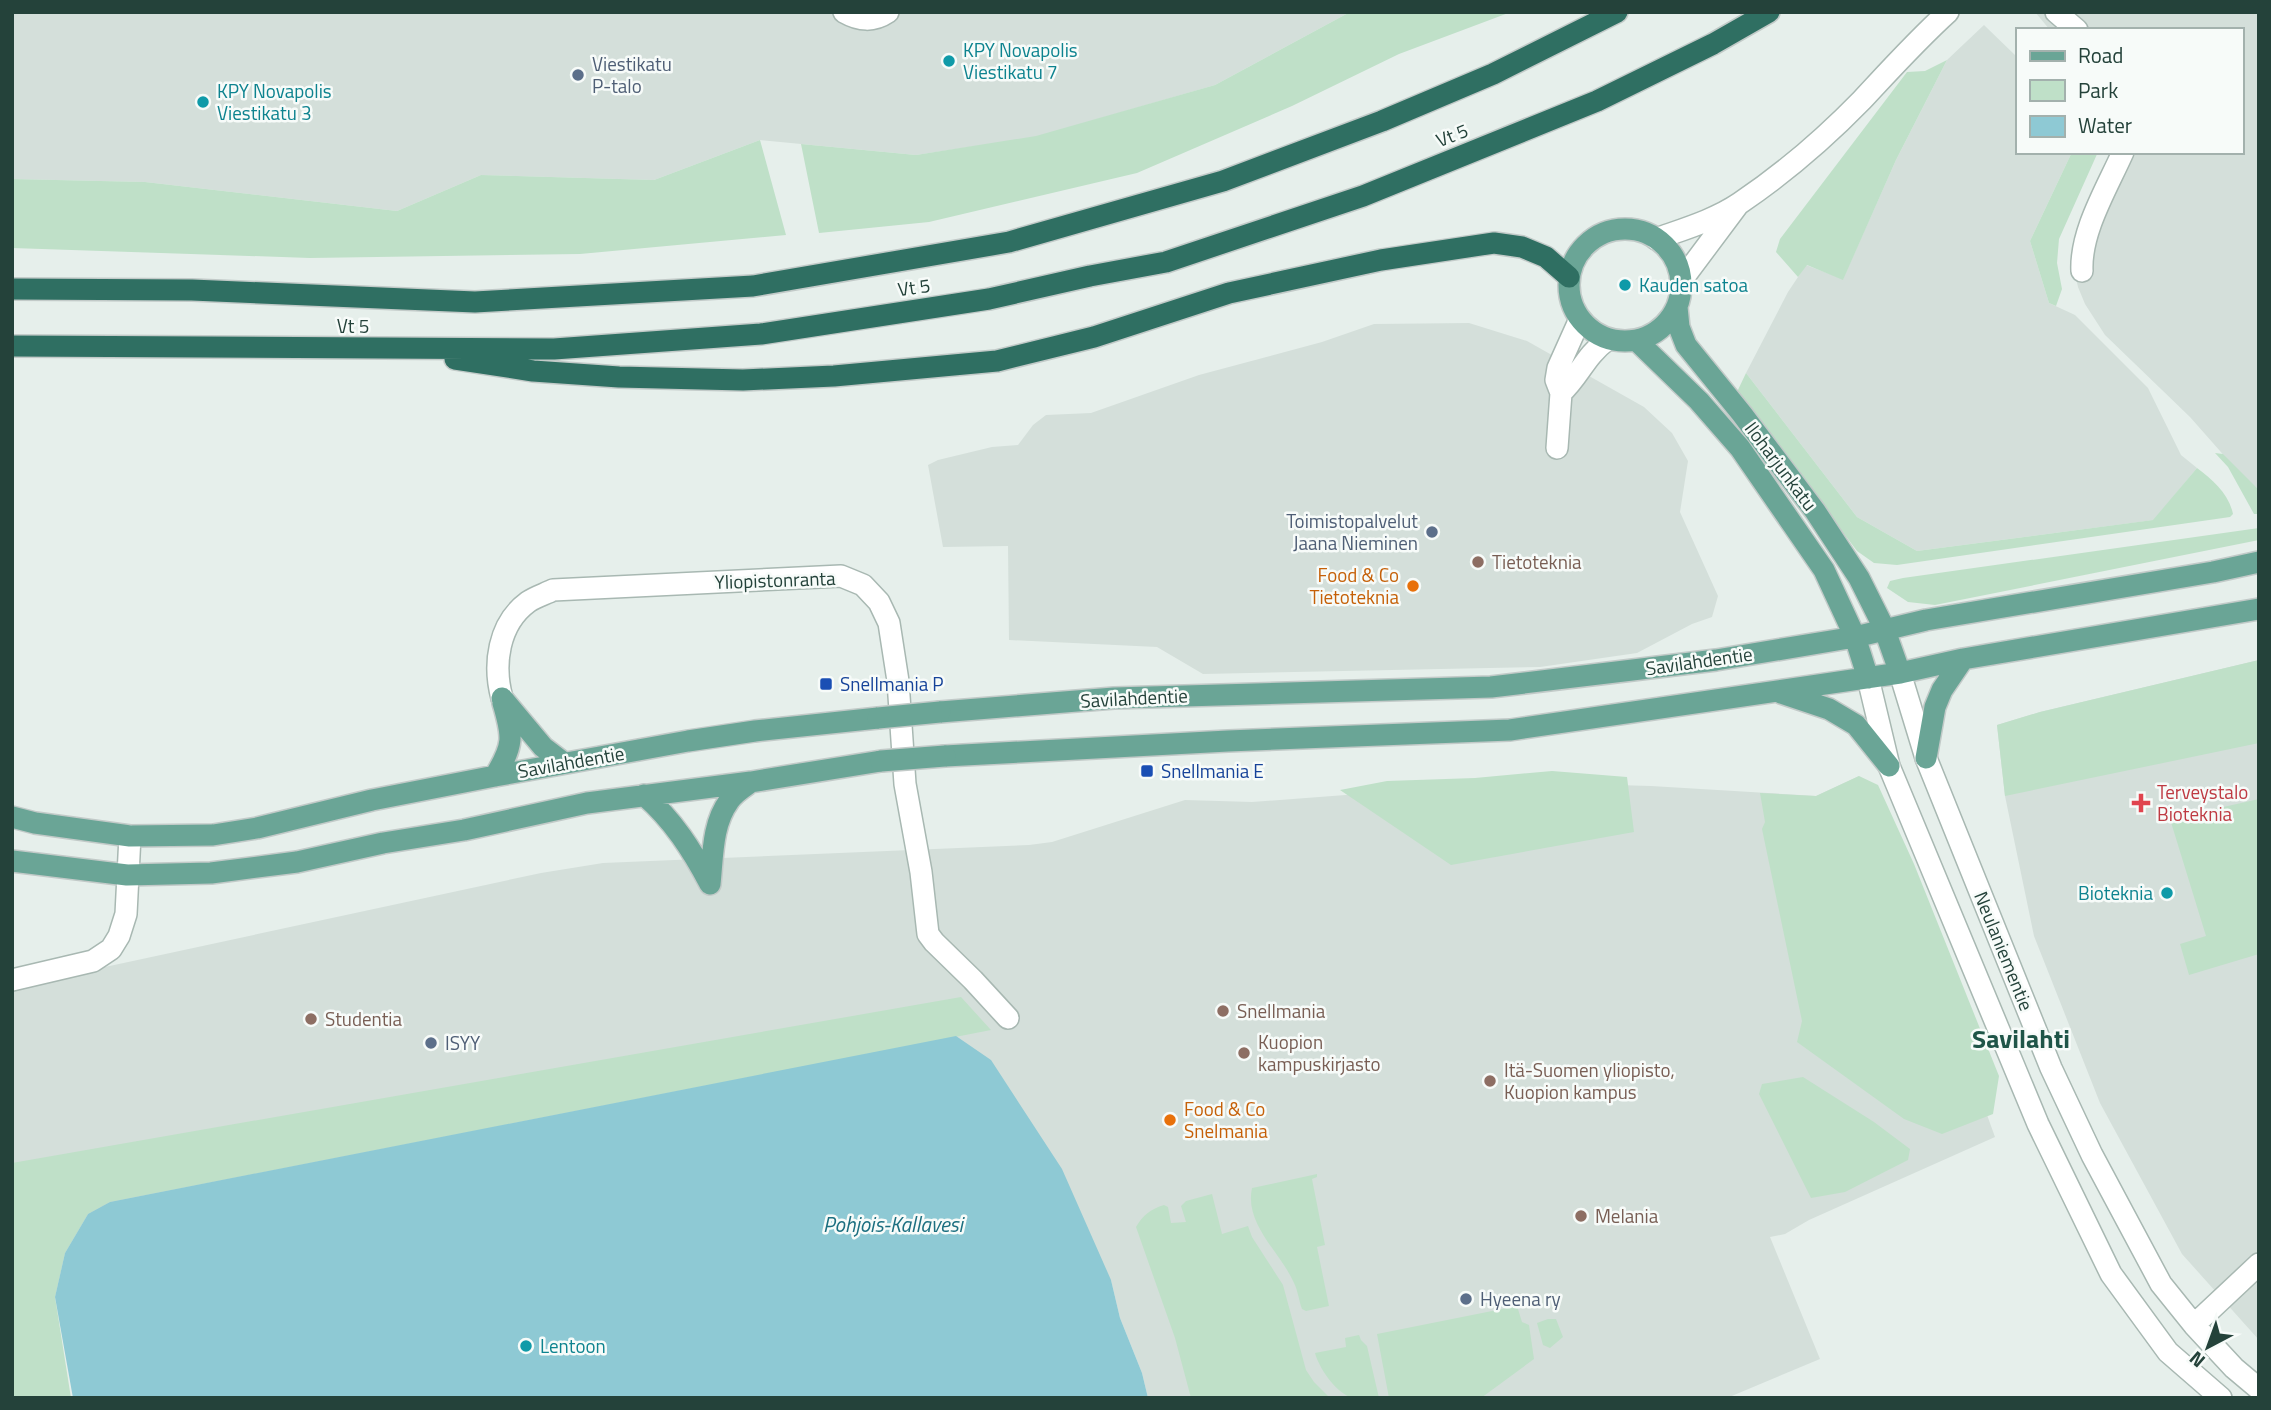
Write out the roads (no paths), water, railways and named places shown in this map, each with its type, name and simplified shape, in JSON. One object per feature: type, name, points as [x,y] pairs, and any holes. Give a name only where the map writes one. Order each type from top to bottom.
[{"type":"highway","name":"Vt 5","points":[[12,289],[192,290],[475,302],[753,286],[1009,242],[1223,181],[1382,121],[1481,79],[1617,12]]},
{"type":"highway","name":"Vt 5","points":[[12,346],[554,349],[761,334],[989,299],[1166,262],[1363,196],[1597,101],[1713,44],[1769,12]]},
{"type":"highway","points":[[383,349],[533,371],[619,377],[743,380],[834,376],[997,361],[1094,337],[1229,293],[1381,260],[1494,243],[1522,247],[1546,257],[1569,277]]},
{"type":"main road","points":[[1615,229],[1632,229],[1656,239],[1672,255],[1681,281],[1677,307],[1666,323],[1651,335],[1636,340],[1608,339],[1590,330],[1580,319],[1570,299],[1569,277],[1574,260],[1584,246],[1598,235],[1615,229]]},
{"type":"main road","name":"Iloharjunkatu","points":[[1677,307],[1679,327],[1686,345],[1815,510],[1860,578],[1884,628]]},
{"type":"main road","name":"Iloharjunkatu","points":[[1636,340],[1699,401],[1740,448],[1824,570],[1856,637]]},
{"type":"main road","points":[[2213,572],[2259,550]]},
{"type":"main road","name":"Savilahdentie","points":[[12,817],[35,823],[130,836],[213,835],[257,828],[372,800],[495,776],[755,730],[1114,698],[1491,687],[1716,660],[1856,637],[1884,628],[2259,562]]},
{"type":"main road","points":[[12,860],[127,875],[211,873],[297,862],[587,803],[751,782],[881,761],[1228,741],[1510,730],[1900,673],[1963,659],[2259,611]]},
{"type":"main road","name":"Neulaniementie","points":[[1884,628],[1900,673]]},
{"type":"main road","name":"Neulaniementie","points":[[1856,637],[1868,678]]},
{"type":"main road","points":[[1926,758],[1935,707],[1942,690],[1963,659]]},
{"type":"main road","points":[[1779,692],[1829,709],[1856,725],[1889,766]]},
{"type":"main road","points":[[502,698],[543,747],[564,763]]},
{"type":"main road","points":[[495,776],[509,753],[511,729],[502,698]]},
{"type":"main road","points":[[643,795],[659,808],[690,845],[710,884],[715,836],[722,816],[729,800],[751,782]]},
{"type":"street","points":[[844,12],[864,20],[879,19],[888,12]]},
{"type":"street","points":[[1656,239],[1738,205],[1826,134],[1948,12]]},
{"type":"street","points":[[2056,12],[2075,28]]},
{"type":"street","points":[[2082,271],[2085,239],[2122,154]]},
{"type":"street","points":[[1681,281],[1738,205]]},
{"type":"street","points":[[1557,448],[1561,393],[1556,380],[1558,368],[1580,319]]},
{"type":"street","points":[[1561,393],[1574,380],[1592,351],[1608,339]]},
{"type":"street","name":"Yliopistonranta","points":[[502,698],[496,658],[509,623],[528,602],[553,590],[841,576],[863,585],[879,602],[889,623],[898,681],[905,784],[921,872],[928,934],[1008,1018]]},
{"type":"street","name":"Neulaniementie","points":[[1900,673],[1926,758],[2051,1068],[2092,1155],[2161,1284],[2234,1368],[2259,1389]]},
{"type":"street","name":"Neulaniementie","points":[[1868,678],[1889,766],[2038,1124],[2110,1274],[2168,1352],[2221,1398]]},
{"type":"street","points":[[12,980],[93,961],[111,949],[119,936],[126,914],[130,836]]},
{"type":"street","points":[[2194,1325],[2259,1264]]},
{"type":"water","name":"Pohjois-Kallavesi","points":[[956,1036],[991,1060],[1062,1169],[1111,1280],[1120,1318],[1142,1373],[1148,1398],[73,1398],[55,1297],[65,1253],[88,1214],[110,1202]]},
{"type":"place","name":"KPY Novapolis Viestikatu 7","points":[[949,61]]},
{"type":"place","name":"Viestikatu P-talo","points":[[578,75]]},
{"type":"place","name":"KPY Novapolis Viestikatu 3","points":[[203,102]]},
{"type":"place","name":"Kauden satoa","points":[[1625,285]]},
{"type":"place","name":"Toimistopalvelut Jaana Nieminen","points":[[1432,532]]},
{"type":"place","name":"Tietoteknia","points":[[1478,562]]},
{"type":"place","name":"Food & Co Tietoteknia","points":[[1413,586]]},
{"type":"place","name":"Snellmania P","points":[[826,684]]},
{"type":"place","name":"Snellmania E","points":[[1147,771]]},
{"type":"place","name":"Terveystalo Bioteknia","points":[[2141,803]]},
{"type":"place","name":"Bioteknia","points":[[2167,893]]},
{"type":"place","name":"Snellmania","points":[[1223,1011]]},
{"type":"place","name":"Studentia","points":[[311,1019]]},
{"type":"place","name":"ISYY","points":[[431,1043]]},
{"type":"place","name":"Kuopion kampuskirjasto","points":[[1244,1053]]},
{"type":"place","name":"Itä-Suomen yliopisto, Kuopion kampus","points":[[1490,1081]]},
{"type":"place","name":"Food & Co Snelmania","points":[[1170,1120]]},
{"type":"place","name":"Melania","points":[[1581,1216]]},
{"type":"place","name":"Hyeena ry","points":[[1466,1299]]},
{"type":"place","name":"Lentoon","points":[[526,1346]]},
{"type":"district","name":"Savilahti","points":[[2021,1039]]}]
